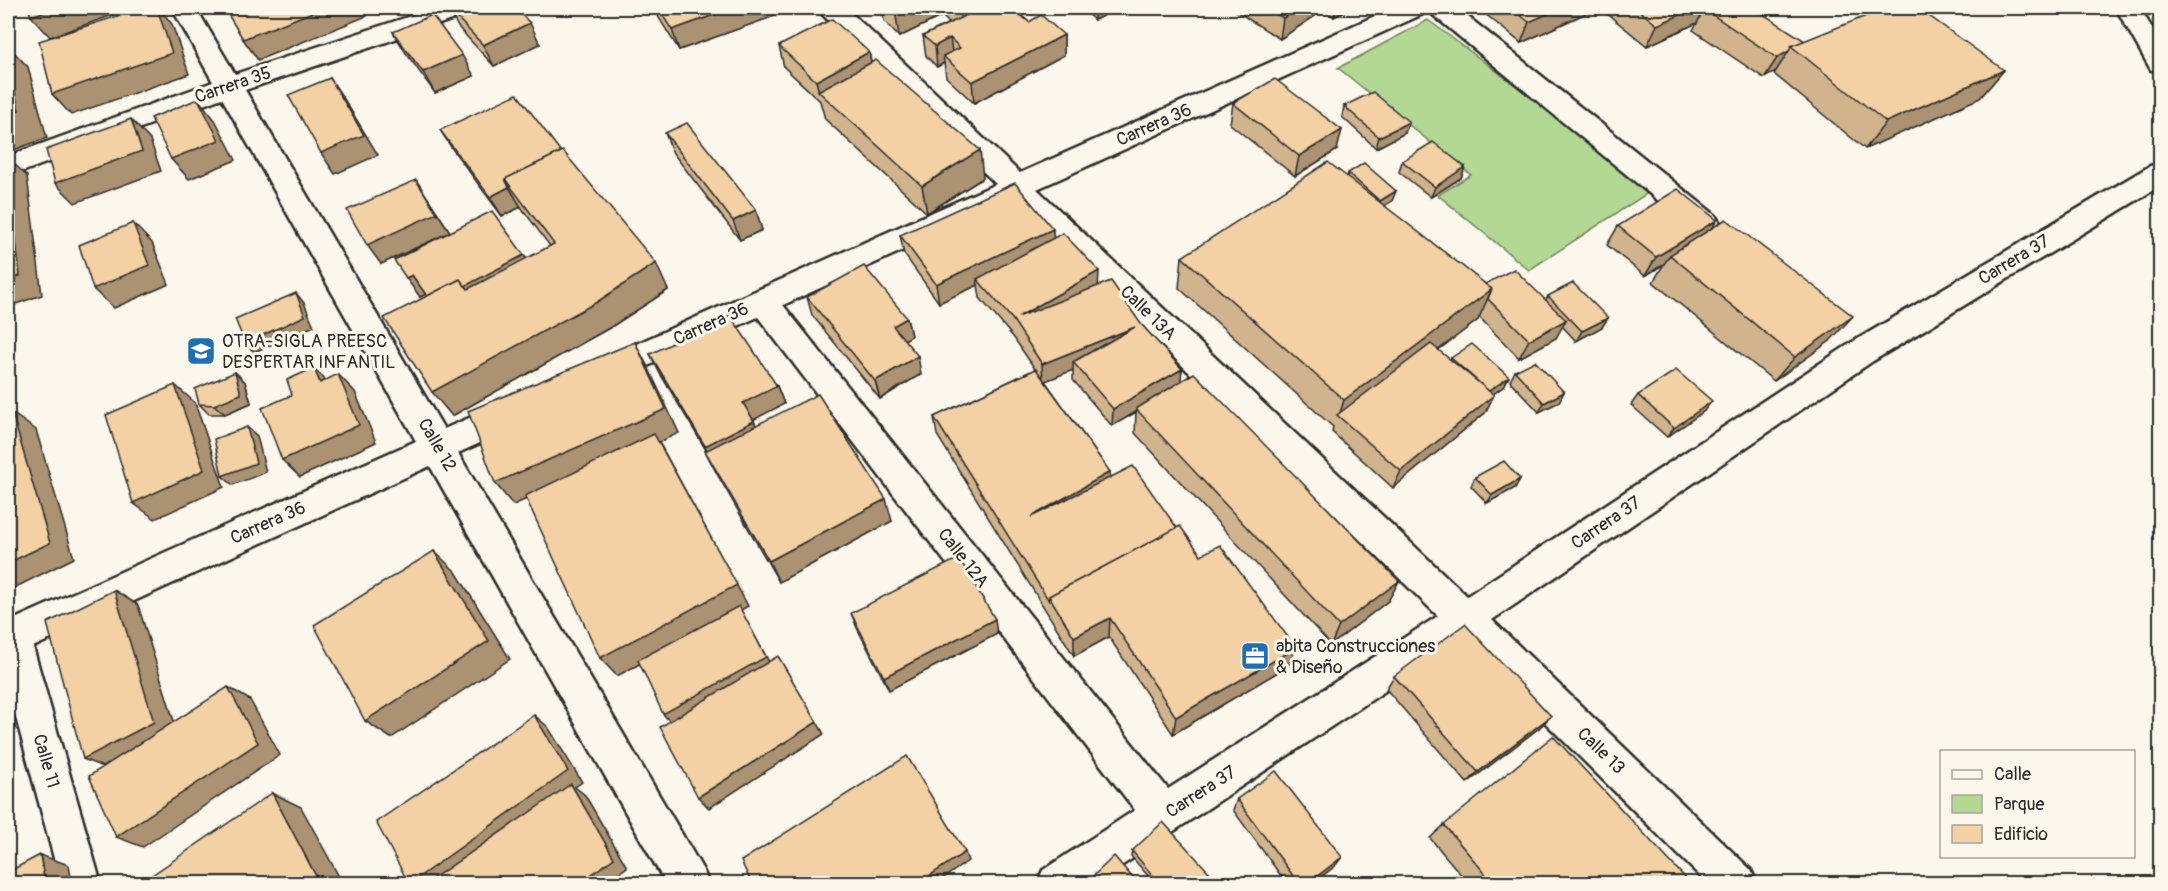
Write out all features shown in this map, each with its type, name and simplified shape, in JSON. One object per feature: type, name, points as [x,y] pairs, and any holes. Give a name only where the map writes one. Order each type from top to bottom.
[{"type":"street","name":"Calle 12","points":[[184,8],[689,884]]},
{"type":"street","name":"Carrera 35","points":[[8,167],[228,86],[460,8]]},
{"type":"street","name":"Calle 13A","points":[[831,8],[1465,618]]},
{"type":"street","name":"Carrera 36","points":[[579,383],[1414,8]]},
{"type":"street","points":[[1441,8],[1725,239]]},
{"type":"street","points":[[2128,8],[2160,64]]},
{"type":"street","name":"Carrera 37","points":[[1057,884],[1465,618],[1852,344],[2160,173]]},
{"type":"street","name":"Calle 12A","points":[[763,301],[1164,816]]},
{"type":"street","name":"Carrera 36","points":[[10,639],[536,403]]},
{"type":"street","name":"Calle 13","points":[[1465,618],[1737,884]]},
{"type":"street","name":"Calle 11","points":[[10,639],[81,884]]},
{"type":"green space","points":[[1428,20],[1654,189],[1529,270],[1438,195],[1471,175],[1338,68]]},
{"type":"building","points":[[28,8],[55,8],[31,16]]},
{"type":"building","points":[[143,8],[157,8],[172,53],[52,94],[39,41]]},
{"type":"building","points":[[224,8],[323,8],[243,39]]},
{"type":"building","points":[[448,8],[515,8],[530,23],[483,45]]},
{"type":"building","points":[[658,8],[733,8],[672,30]]},
{"type":"building","points":[[887,8],[914,8],[896,16]]},
{"type":"building","points":[[953,8],[975,8],[960,15]]},
{"type":"building","points":[[981,8],[1012,8],[1029,22],[1041,15],[1064,35],[972,82],[943,56],[960,48],[950,38],[935,46],[923,36]]},
{"type":"building","points":[[1267,8],[1300,8],[1283,18]]},
{"type":"building","points":[[1511,8],[1561,8],[1529,22]]},
{"type":"building","points":[[1636,8],[1696,8],[1657,25]]},
{"type":"building","points":[[1754,8],[1805,41],[1791,46],[1789,51],[1777,58],[1704,9]]},
{"type":"building","points":[[1886,8],[1918,8],[2004,70],[1886,122],[1791,46]]},
{"type":"building","points":[[432,15],[462,55],[423,72],[393,32]]},
{"type":"building","points":[[832,19],[869,52],[816,81],[779,46]]},
{"type":"building","points":[[876,60],[980,150],[922,186],[818,91]]},
{"type":"building","points":[[8,65],[19,110],[8,114]]},
{"type":"building","points":[[330,78],[364,135],[321,153],[288,95]]},
{"type":"building","points":[[1275,79],[1342,130],[1299,156],[1233,103]]},
{"type":"building","points":[[1373,92],[1409,122],[1379,137],[1344,106]]},
{"type":"building","points":[[517,94],[561,152],[505,179],[509,187],[490,197],[440,130]]},
{"type":"building","points":[[198,99],[219,140],[171,159],[151,118]]},
{"type":"building","points":[[131,119],[142,151],[55,183],[46,150]]},
{"type":"building","points":[[687,123],[756,210],[733,221],[665,133]]},
{"type":"building","points":[[1433,142],[1465,167],[1435,187],[1402,161]]},
{"type":"building","points":[[563,151],[656,263],[597,302],[432,392],[384,318],[460,279],[468,289],[554,244],[505,179]]},
{"type":"building","points":[[1328,162],[1492,289],[1344,400],[1182,257]]},
{"type":"building","points":[[1364,163],[1396,191],[1380,201],[1348,173]]},
{"type":"building","points":[[8,172],[20,276],[8,280]]},
{"type":"building","points":[[416,180],[437,213],[367,245],[347,210]]},
{"type":"building","points":[[1015,183],[1053,229],[936,284],[900,235]]},
{"type":"building","points":[[1678,189],[1717,220],[1656,257],[1618,226]]},
{"type":"building","points":[[492,211],[524,255],[465,286],[460,279],[427,296],[412,275],[406,278],[394,260]]},
{"type":"building","points":[[1726,219],[1853,316],[1795,357],[1670,255]]},
{"type":"building","points":[[133,223],[149,265],[93,289],[79,245]]},
{"type":"building","points":[[1063,233],[1099,271],[1018,317],[1111,281],[1141,324],[1182,369],[1113,409],[1073,362],[1135,327],[1042,364],[1013,320],[977,279]]},
{"type":"building","points":[[864,266],[907,318],[893,326],[918,356],[875,381],[807,297]]},
{"type":"building","points":[[1514,269],[1566,320],[1529,340],[1488,299],[1492,289],[1485,284]]},
{"type":"building","points":[[1573,283],[1608,318],[1582,331],[1548,296]]},
{"type":"building","points":[[296,293],[305,316],[245,343],[235,319]]},
{"type":"building","points":[[730,315],[777,386],[743,403],[754,421],[705,446],[650,354]]},
{"type":"building","points":[[635,342],[666,409],[495,483],[468,411]]},
{"type":"building","points":[[1431,344],[1494,395],[1401,471],[1337,415]]},
{"type":"building","points":[[1472,344],[1509,377],[1489,391],[1451,358]]},
{"type":"building","points":[[1535,361],[1564,392],[1544,403],[1515,371]]},
{"type":"building","points":[[314,368],[320,383],[338,374],[359,425],[282,460],[262,408],[292,395],[287,380]]},
{"type":"building","points":[[1036,369],[1110,472],[1031,517],[1133,466],[1177,528],[1049,596],[1049,601],[934,417]]},
{"type":"building","points":[[1676,370],[1712,401],[1674,428],[1638,395]]},
{"type":"building","points":[[235,372],[241,394],[214,405],[199,404],[195,389]]},
{"type":"building","points":[[1194,373],[1399,581],[1339,626],[1136,409]]},
{"type":"building","points":[[175,385],[204,470],[133,503],[106,415]]},
{"type":"building","points":[[818,394],[886,499],[769,561],[705,451]]},
{"type":"building","points":[[12,413],[50,543],[8,563],[8,415]]},
{"type":"building","points":[[247,427],[256,463],[222,476],[214,439]]},
{"type":"building","points":[[654,434],[737,585],[600,658],[525,496]]},
{"type":"building","points":[[1504,461],[1520,479],[1492,495],[1475,477]]},
{"type":"building","points":[[1180,526],[1201,555],[1220,545],[1296,648],[1176,717],[1110,618],[1074,637],[1049,596]]},
{"type":"building","points":[[434,551],[489,641],[365,721],[314,625]]},
{"type":"building","points":[[959,558],[995,619],[884,677],[851,613]]},
{"type":"building","points":[[114,590],[154,722],[83,759],[47,623]]},
{"type":"building","points":[[739,606],[766,657],[663,714],[638,660]]},
{"type":"building","points":[[1465,624],[1551,716],[1478,772],[1394,676]]},
{"type":"building","points":[[778,656],[817,722],[698,797],[660,727]]},
{"type":"building","points":[[228,687],[258,743],[116,837],[89,776]]},
{"type":"building","points":[[534,715],[568,771],[409,884],[376,822]]},
{"type":"building","points":[[1553,736],[1691,884],[1494,884],[1444,825]]},
{"type":"building","points":[[907,756],[965,852],[917,884],[752,884],[741,861]]},
{"type":"building","points":[[1276,771],[1342,857],[1307,884],[1299,884],[1237,799]]},
{"type":"building","points":[[571,784],[614,858],[578,884],[425,884]]},
{"type":"building","points":[[272,793],[320,884],[139,884]]},
{"type":"building","points":[[1163,822],[1220,884],[1160,884],[1132,851]]},
{"type":"building","points":[[40,855],[45,884],[8,884],[8,872]]},
{"type":"building","points":[[1114,856],[1138,884],[1085,884]]},
{"type":"place","name":"OTRA-SIGLA PREESC DESPERTAR INFANTIL","points":[[201,351]]},
{"type":"place","name":"abita Construcciones & Diseño","points":[[1255,656]]}]
